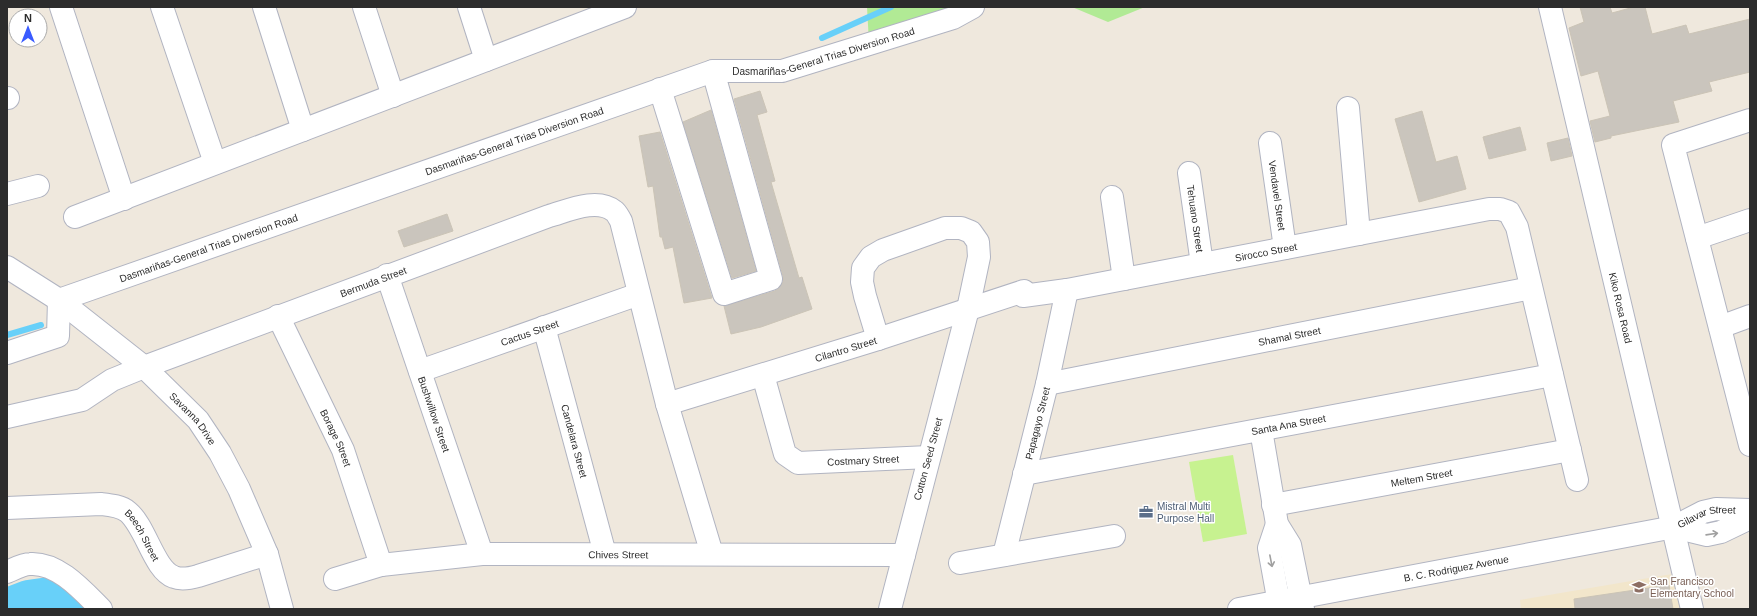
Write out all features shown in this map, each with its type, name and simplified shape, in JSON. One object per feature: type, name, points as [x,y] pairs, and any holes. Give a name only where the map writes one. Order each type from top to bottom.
[{"type":"street","points":[[61,7],[124,199]]},
{"type":"street","points":[[162,7],[215,163]]},
{"type":"street","points":[[264,7],[303,130]]},
{"type":"street","points":[[364,7],[393,96]]},
{"type":"street","points":[[469,7],[486,60]]},
{"type":"street","points":[[75,217],[625,7]]},
{"type":"street","name":"Dasmariñas-General Trias Diversion Road","points":[[59,300],[713,71],[782,71],[953,18],[973,7]]},
{"type":"street","name":"Kiko Rosa Road","points":[[1550,7],[1674,527],[1692,609]]},
{"type":"street","points":[[660,90],[724,294],[771,278],[713,71]]},
{"type":"street","points":[[1348,108],[1359,234]]},
{"type":"street","points":[[1750,120],[1673,145],[1720,327],[1745,408],[1750,445]]},
{"type":"street","name":"Vendavel Street","points":[[1270,143],[1285,248]]},
{"type":"street","name":"Tehuano Street","points":[[1190,173],[1202,264]]},
{"type":"street","points":[[7,194],[38,186]]},
{"type":"street","points":[[1112,197],[1124,279]]},
{"type":"street","name":"Bermuda Street","points":[[144,367],[549,216],[589,205],[603,206],[615,211],[621,221],[639,294]]},
{"type":"street","name":"Sirocco Street","points":[[1023,293],[1067,290],[1489,209],[1500,209],[1509,212],[1517,227],[1531,288]]},
{"type":"street","points":[[1697,238],[1750,220]]},
{"type":"street","name":"Cotton Seed Street","points":[[878,339],[862,282],[863,268],[871,257],[883,250],[945,228],[960,228],[971,232],[978,242],[979,258],[968,309],[890,609]]},
{"type":"street","name":"Savanna Drive","points":[[7,267],[59,300],[144,367],[198,420],[220,453],[239,489],[267,554],[282,609]]},
{"type":"street","name":"Bushwillow Street","points":[[387,276],[482,554]]},
{"type":"street","points":[[1531,288],[1577,480]]},
{"type":"street","name":"Shamal Street","points":[[1046,384],[1531,288]]},
{"type":"street","name":"Papagayo Street","points":[[1004,555],[1046,384],[1067,290]]},
{"type":"street","name":"Cilantro Street","points":[[667,404],[1023,293]]},
{"type":"street","points":[[639,294],[667,404],[712,554]]},
{"type":"street","name":"Cactus Street","points":[[420,371],[639,294]]},
{"type":"street","points":[[7,352],[58,336],[59,300]]},
{"type":"street","name":"Borage Street","points":[[278,316],[343,450],[382,565]]},
{"type":"street","points":[[1720,327],[1750,316]]},
{"type":"street","name":"Candelara Street","points":[[544,327],[605,554]]},
{"type":"street","points":[[7,417],[82,400],[112,380],[144,367]]},
{"type":"street","name":"Costmary Street","points":[[762,375],[785,454],[798,463],[929,457]]},
{"type":"street","name":"Santa Ana Street","points":[[1024,474],[1552,375]]},
{"type":"street","points":[[1261,430],[1275,514],[1290,545],[1302,603]]},
{"type":"street","name":"Meltem Street","points":[[1275,514],[1570,450]]},
{"type":"street","name":"Beech Street","points":[[7,508],[101,504],[114,506],[127,511],[137,522],[160,565],[166,573],[174,578],[198,576],[267,554]]},
{"type":"street","name":"Gilavar Street","points":[[1674,527],[1703,512],[1716,509],[1750,510]]},
{"type":"street","points":[[1275,514],[1269,548],[1279,605]]},
{"type":"street","name":"Gilavar Street","points":[[1674,527],[1707,535],[1721,532],[1750,518]]},
{"type":"street","name":"B. C. Rodriguez Avenue","points":[[1239,609],[1302,603],[1674,527]]},
{"type":"street","points":[[960,563],[1114,536]]},
{"type":"street","name":"Chives Street","points":[[335,579],[382,565],[482,554],[904,555]]},
{"type":"street","points":[[7,572],[29,563],[46,565],[76,584],[101,609]]},
{"type":"shaded area","name":"San Francisco Elementary School","points":[[1678,573],[1685,609],[1521,609],[1520,600]]},
{"type":"green space","points":[[867,7],[951,7],[869,43]]},
{"type":"green space","points":[[1072,7],[1145,7],[1108,22]]},
{"type":"green space","points":[[1233,455],[1247,534],[1203,542],[1189,462]]},
{"type":"building","points":[[1580,7],[1610,7],[1612,13],[1634,7],[1645,7],[1652,34],[1686,25],[1689,34],[1750,19],[1750,72],[1709,82],[1712,91],[1673,101],[1679,122],[1611,136],[1611,138],[1595,142],[1590,121],[1610,116],[1598,71],[1581,76],[1569,28],[1584,22]]},
{"type":"building","points":[[760,91],[767,112],[757,115],[775,181],[771,182],[799,278],[802,277],[812,309],[761,327],[731,334],[724,306],[775,291],[783,282],[783,276],[734,99]]},
{"type":"building","points":[[711,110],[756,271],[732,278],[683,122]]},
{"type":"building","points":[[1422,111],[1436,162],[1457,156],[1466,189],[1419,202],[1395,119]]},
{"type":"building","points":[[1520,127],[1526,150],[1489,159],[1483,137]]},
{"type":"building","points":[[660,132],[712,298],[684,303],[673,247],[665,249],[662,237],[660,237],[653,186],[648,187],[639,136]]},
{"type":"building","points":[[1568,138],[1572,156],[1551,161],[1547,143]]},
{"type":"building","points":[[447,214],[453,231],[404,247],[398,231]]},
{"type":"building","points":[[1669,585],[1673,609],[1575,609],[1574,599]]},
{"type":"waterway","points":[[822,38],[891,7]]},
{"type":"waterway","points":[[7,335],[41,325]]},
{"type":"waterway","points":[[7,606],[28,598],[49,595],[67,609]]},
{"type":"place","name":"Mistral Multi Purpose Hall","points":[[1146,512]]},
{"type":"place","name":"San Francisco Elementary School","points":[[1639,587]]}]
